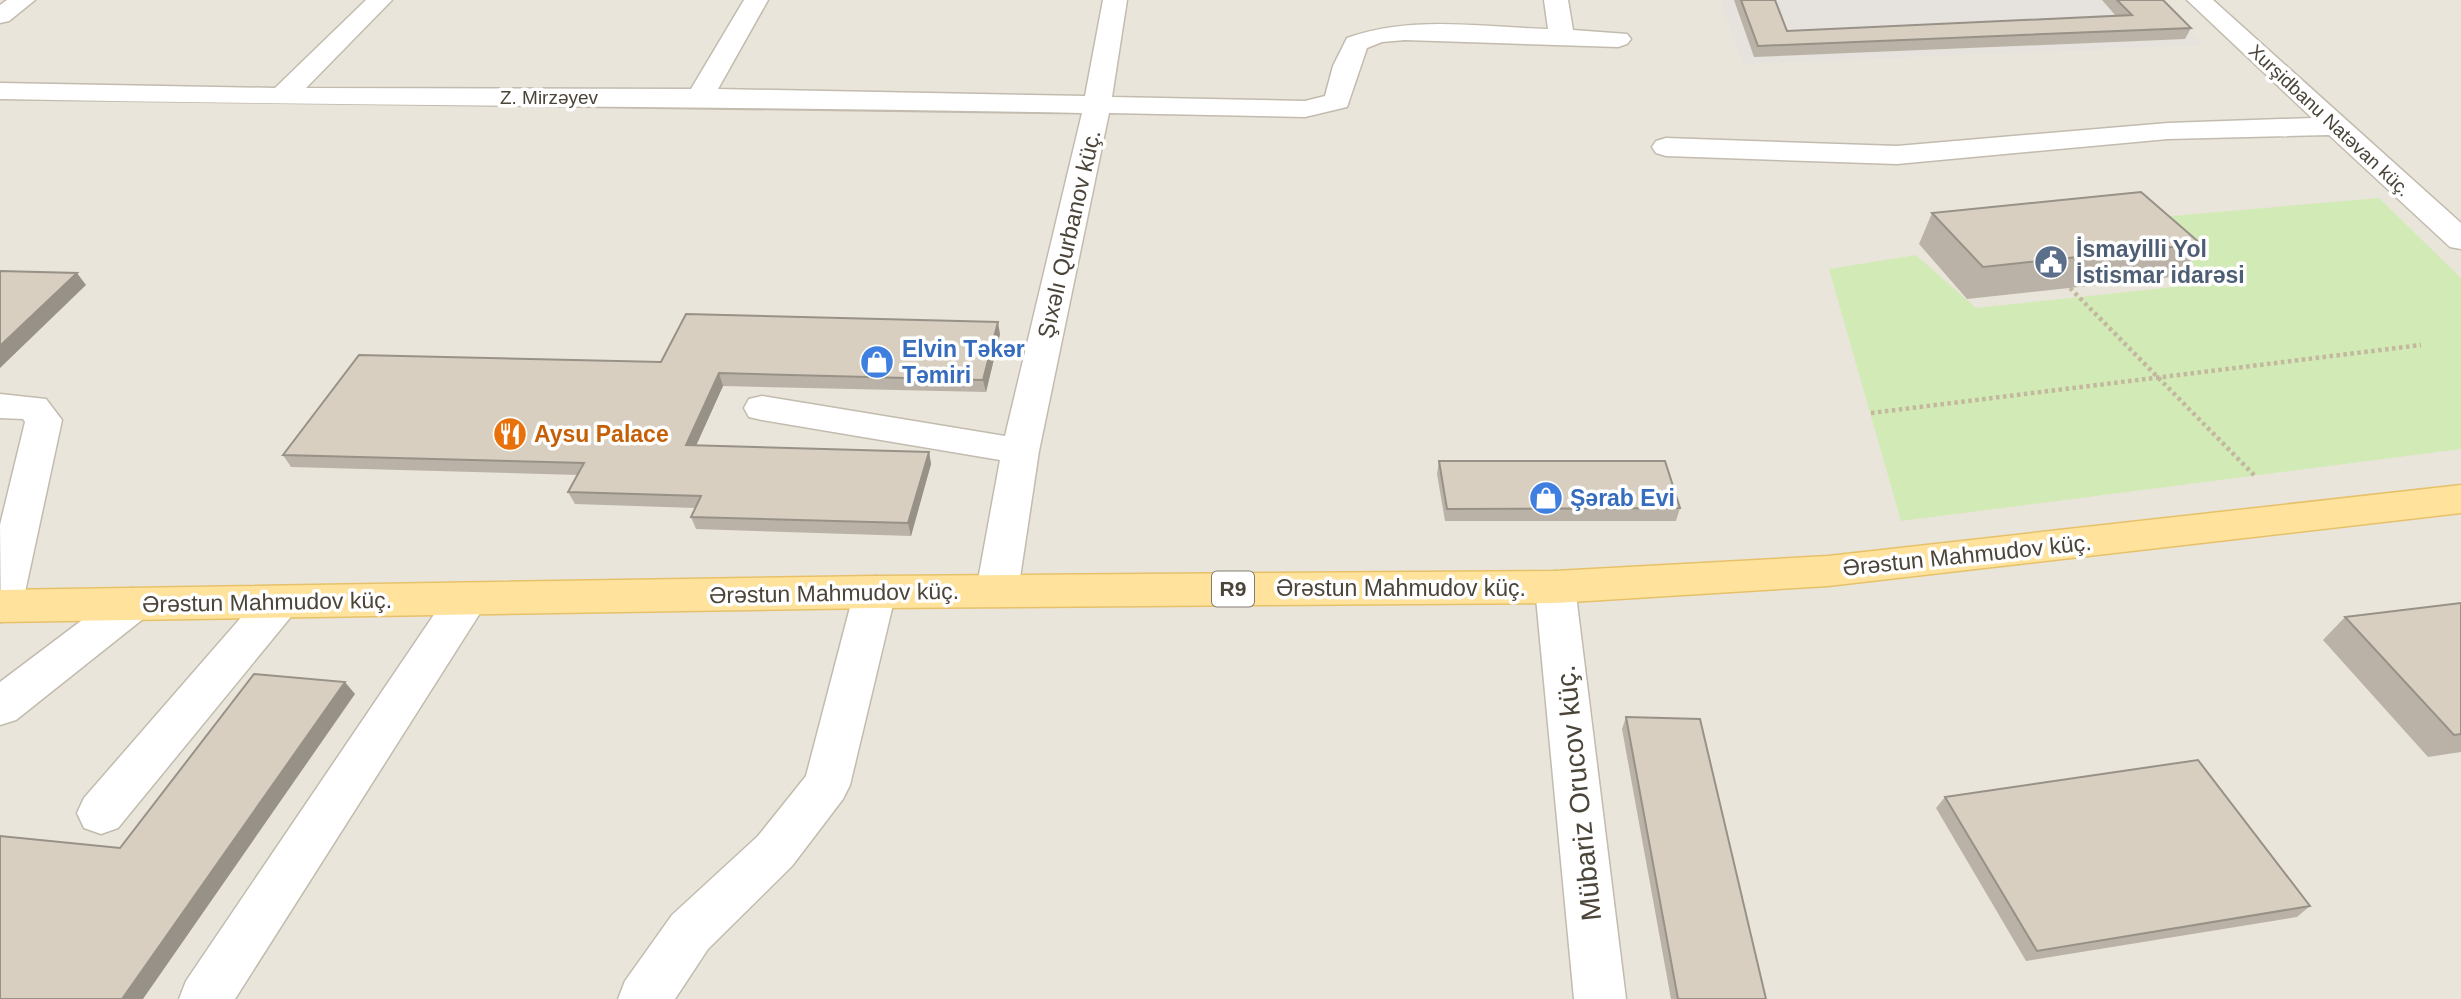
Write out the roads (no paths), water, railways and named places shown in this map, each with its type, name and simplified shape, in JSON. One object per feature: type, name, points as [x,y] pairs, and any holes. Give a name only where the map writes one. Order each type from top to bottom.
[{"type":"main road","name":"Ərəstun Mahmudov küç.","points":[[0,606],[875,592],[1555,587],[1828,571],[2461,499]]},
{"type":"street","points":[[0,16],[23,0]]},
{"type":"street","points":[[282,96],[380,0]]},
{"type":"street","points":[[700,97],[756,0]]},
{"type":"street","name":"Şıxəlı Qurbanov küç.","points":[[997,591],[1020,451],[1097,107],[1115,0]]},
{"type":"street","points":[[1556,0],[1562,38],[1618,39]]},
{"type":"street","name":"Xurşidbanu Natəvan küç.","points":[[2199,0],[2461,240]]},
{"type":"street","name":"Z. Mirzəyev","points":[[0,91],[282,96],[700,97],[1097,107],[1305,109],[1336,101],[1356,43],[1378,35],[1405,32],[1562,38]]},
{"type":"street","points":[[1666,147],[1896,155],[2168,131],[2336,126]]},
{"type":"street","points":[[0,406],[33,408],[44,420],[0,606]]},
{"type":"street","points":[[762,408],[1020,451]]},
{"type":"street","name":"Mübariz Orucov küç.","points":[[1555,587],[1601,999]]},
{"type":"street","points":[[644,999],[690,932],[775,851],[827,785],[875,592]]},
{"type":"street","points":[[205,999],[467,599]]},
{"type":"street","points":[[101,813],[279,602]]},
{"type":"street","points":[[0,706],[133,604]]},
{"type":"place","name":"İsmayilli Yol İstismar idarəsi","points":[[2051,262]]},
{"type":"place","name":"Elvin Təkər Təmiri","points":[[877,362]]},
{"type":"place","name":"Aysu Palace","points":[[510,434]]},
{"type":"place","name":"Şərab Evi","points":[[1546,498]]}]
